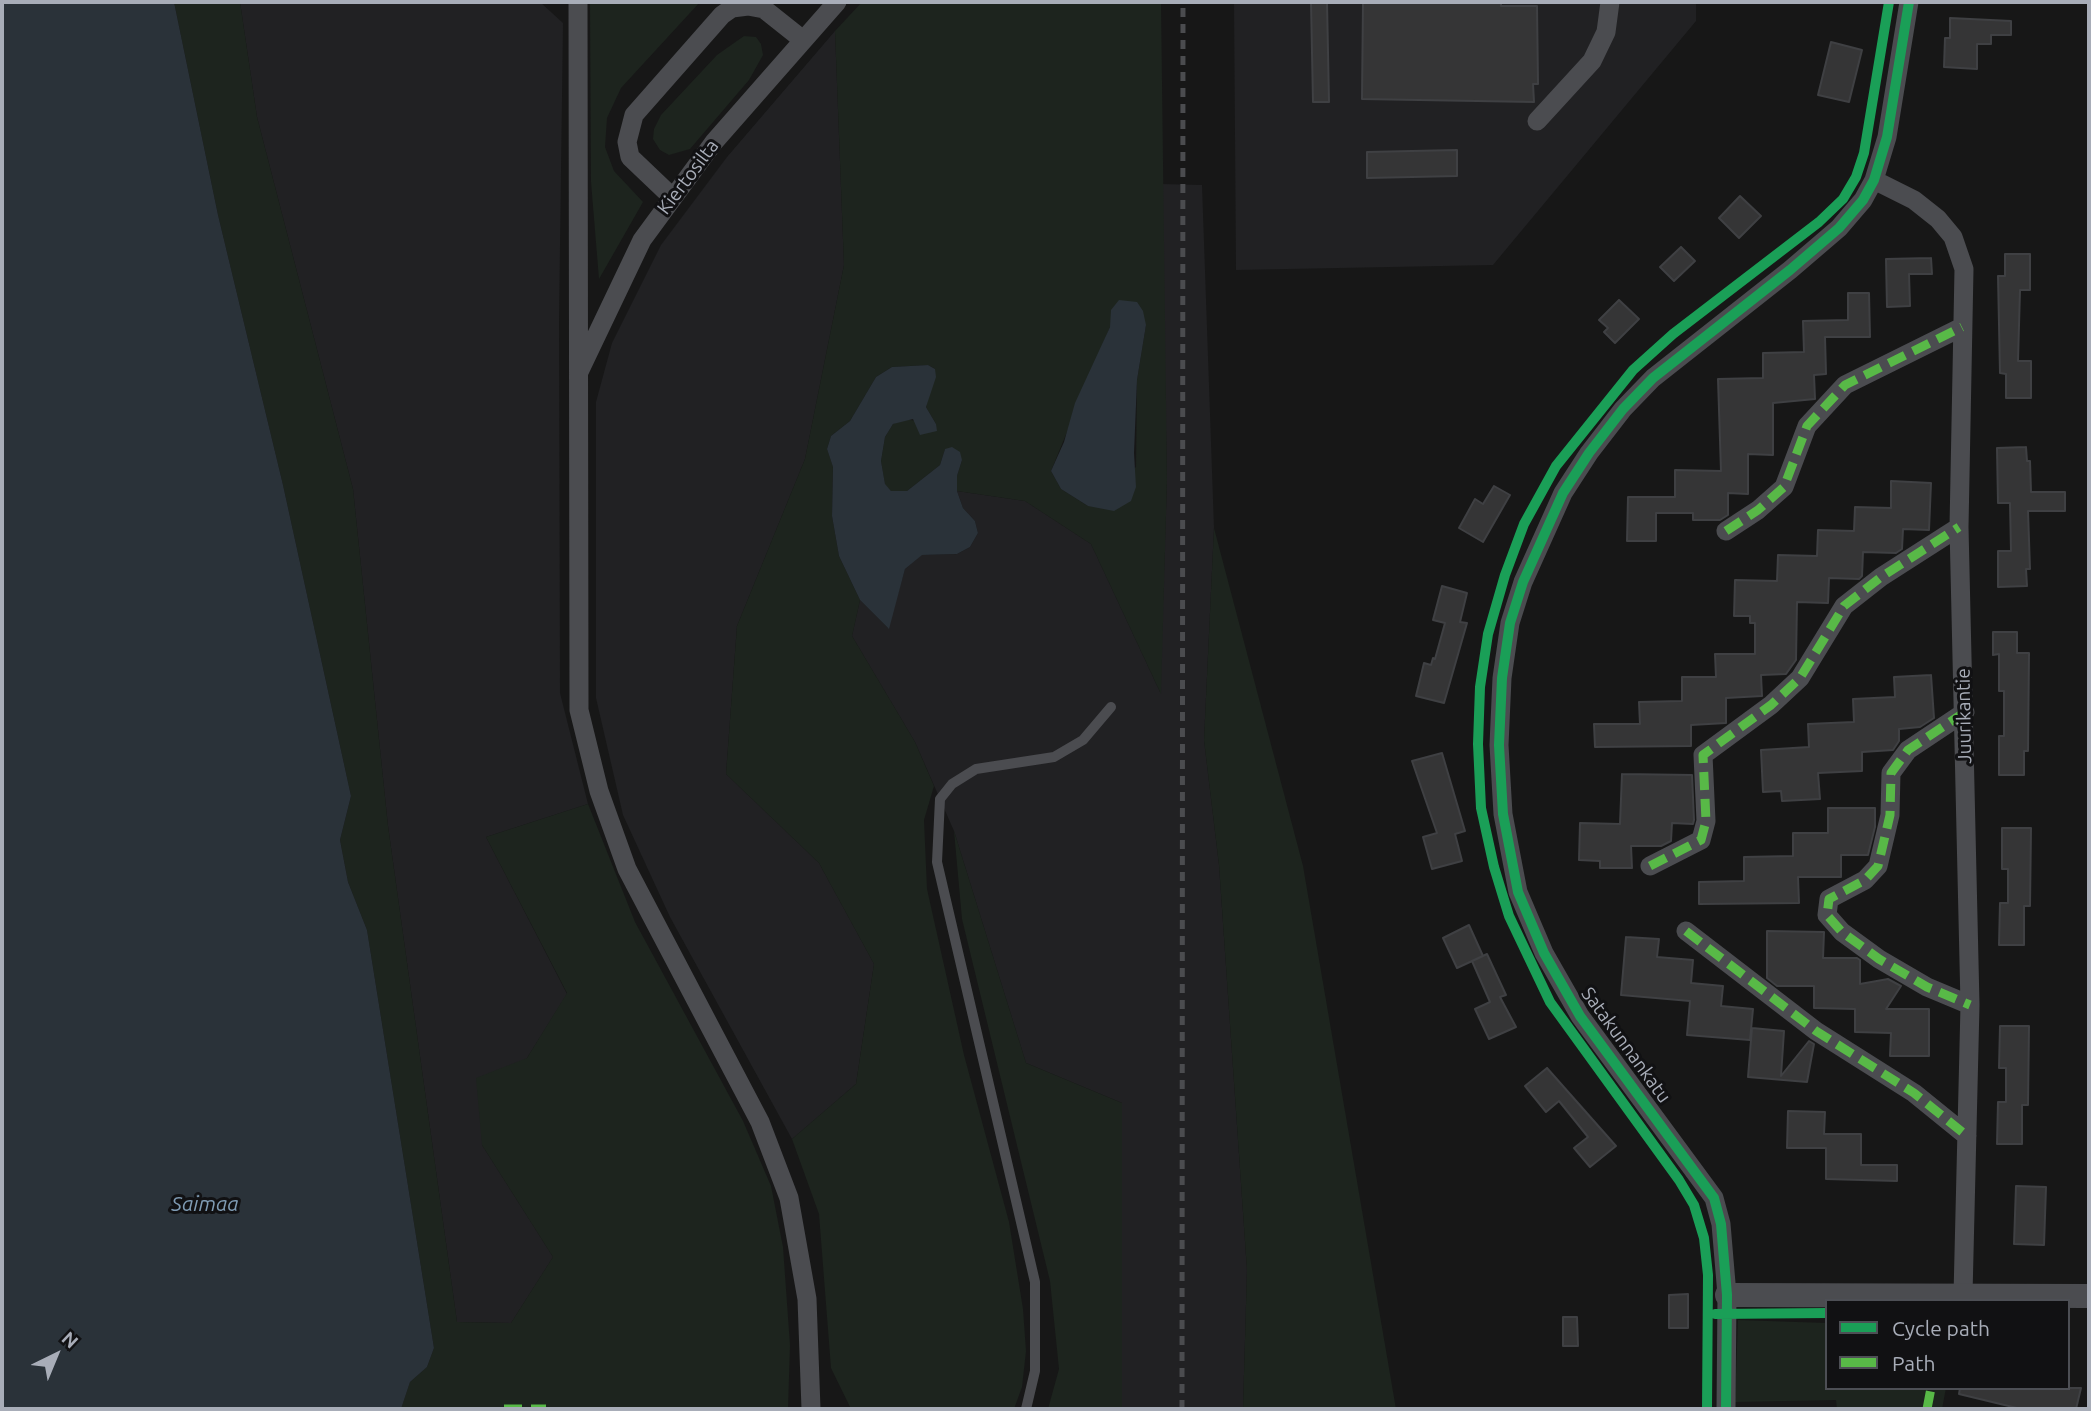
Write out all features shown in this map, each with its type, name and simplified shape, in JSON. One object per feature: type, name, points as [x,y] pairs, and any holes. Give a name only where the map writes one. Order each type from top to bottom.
[{"type":"street","points":[[578,2],[579,710],[598,791],[627,869],[760,1122],[789,1198],[807,1299],[812,1409]]},
{"type":"street","name":"Kiertosilta","points":[[577,377],[642,240],[714,142],[837,2]]},
{"type":"street","points":[[1537,121],[1592,61],[1606,32],[1610,2]]},
{"type":"street","name":"Satakunnankatu","points":[[1726,1409],[1727,1295],[1721,1224],[1714,1198],[1580,1016],[1544,953],[1518,892],[1503,814],[1499,746],[1502,678],[1510,623],[1523,583],[1563,493],[1589,453],[1623,409],[1653,378],[1839,228],[1863,200],[1874,180],[1887,137],[1909,2]]},
{"type":"street","points":[[672,197],[630,156],[627,142],[634,115],[722,15],[732,8],[748,5],[764,9],[803,40]]},
{"type":"street","name":"Juurikantie","points":[[1874,180],[1914,200],[1938,219],[1953,237],[1964,269],[1959,527],[1970,1005],[1963,1295]]},
{"type":"street","points":[[1726,531],[1784,487],[1807,426],[1845,385],[1962,327]]},
{"type":"street","points":[[1650,866],[1701,840],[1706,821],[1703,755],[1771,705],[1800,678],[1844,606],[1881,577],[1959,527]]},
{"type":"street","points":[[1965,712],[1908,750],[1891,772],[1890,815],[1878,866],[1865,880],[1829,900],[1827,915],[1842,932],[1879,959],[1927,987],[1970,1005]]},
{"type":"street","points":[[1686,931],[1816,1031],[1914,1093],[1967,1136]]},
{"type":"street","points":[[1727,1295],[2089,1296]]},
{"type":"lane","points":[[1026,1409],[1035,1371],[1035,1282],[937,862],[940,799],[952,784],[976,769],[1054,757],[1083,740],[1111,707]]},
{"type":"shaded area","points":[[174,2],[240,2],[257,117],[353,489],[388,826],[457,1322],[511,1323],[553,1257],[482,1145],[476,1078],[527,1058],[567,993],[486,837],[588,804],[635,922],[743,1121],[771,1186],[783,1247],[790,1345],[788,1409],[401,1409],[410,1382],[427,1367],[434,1348],[367,930],[348,882],[340,840],[351,796],[283,485],[218,215]]},
{"type":"shaded area","points":[[240,2],[540,2],[563,23],[559,320],[560,693],[588,804],[486,837],[567,994],[527,1058],[482,1145],[553,1257],[511,1323],[457,1322],[388,826],[353,489],[257,117]]},
{"type":"shaded area","points":[[590,2],[700,2],[621,88],[607,118],[605,147],[614,171],[643,202],[599,279],[591,182]]},
{"type":"shaded area","points":[[862,2],[1161,2],[1167,480],[1161,694],[1091,544],[1025,501],[957,491],[957,476],[962,460],[945,449],[940,465],[907,491],[891,491],[885,485],[881,461],[885,437],[893,424],[904,419],[936,424],[926,407],[935,369],[928,365],[892,367],[876,377],[850,421],[831,436],[827,449],[833,467],[832,516],[839,556],[860,600],[852,636],[915,742],[934,786],[924,820],[927,889],[964,1055],[1009,1222],[1023,1309],[1026,1351],[1022,1387],[1014,1409],[851,1409],[831,1368],[819,1214],[792,1139],[856,1084],[874,964],[819,863],[726,774],[737,626],[805,459],[844,265],[835,31]],"holes":[[[1146,325],[1137,380],[1136,467],[1088,506],[1061,489],[1051,471],[1110,327]]]},
{"type":"shaded area","points":[[1234,2],[1696,2],[1696,21],[1493,265],[1236,270]]},
{"type":"shaded area","points":[[835,31],[844,265],[805,459],[737,626],[726,774],[819,863],[874,964],[856,1084],[792,1139],[670,917],[623,815],[596,698],[596,402],[612,343],[661,245],[727,157]]},
{"type":"shaded area","points":[[744,36],[756,37],[761,44],[763,55],[749,80],[690,149],[669,155],[660,150],[653,139],[654,129],[661,115],[717,55]]},
{"type":"shaded area","points":[[1161,184],[1202,185],[1214,528],[1204,740],[1219,865],[1247,1270],[1243,1409],[1122,1409],[1122,1103],[1026,1063],[954,831],[915,742],[852,636],[860,600],[888,628],[905,569],[921,555],[957,554],[970,547],[978,533],[975,521],[963,508],[957,491],[1025,501],[1091,544],[1160,692],[1167,480]]},
{"type":"shaded area","points":[[1214,528],[1303,866],[1396,1409],[1243,1409],[1247,1270],[1219,865],[1204,740]]},
{"type":"shaded area","points":[[954,831],[1026,1063],[1122,1103],[1122,1409],[1048,1409],[1059,1369],[1050,1281],[962,919]]},
{"type":"shaded area","points":[[1738,1320],[1825,1323],[1825,1390],[1946,1390],[1942,1409],[1837,1409],[1836,1400],[1735,1402]]},
{"type":"water","name":"Saimaa","points":[[2,2],[174,2],[218,215],[283,485],[351,796],[340,840],[348,882],[367,930],[434,1348],[427,1367],[410,1382],[401,1409],[2,1409]]},
{"type":"water","points":[[1119,300],[1137,302],[1143,311],[1146,325],[1137,380],[1134,453],[1136,487],[1131,501],[1114,511],[1088,506],[1061,489],[1051,471],[1064,442],[1075,403],[1110,327],[1111,310]]},
{"type":"water","points":[[928,365],[935,369],[936,377],[926,407],[937,431],[920,435],[913,419],[893,424],[885,437],[881,461],[885,484],[891,491],[907,491],[940,465],[945,449],[952,447],[960,452],[962,460],[957,476],[957,491],[963,508],[975,521],[978,533],[970,547],[957,554],[922,555],[905,569],[889,629],[860,600],[839,556],[832,516],[833,467],[827,449],[831,436],[850,421],[876,377],[892,367]]},
{"type":"building","points":[[1311,2],[1327,2],[1329,102],[1313,102]]},
{"type":"building","points":[[1363,2],[1501,2],[1501,6],[1537,6],[1538,84],[1533,84],[1534,102],[1362,99]]},
{"type":"building","points":[[1950,18],[2011,21],[2011,35],[1991,35],[1991,44],[1977,44],[1977,69],[1944,67],[1945,38],[1950,38]]},
{"type":"building","points":[[1831,42],[1862,50],[1849,102],[1818,95]]},
{"type":"building","points":[[1457,150],[1457,176],[1367,178],[1367,152]]},
{"type":"building","points":[[1740,196],[1761,216],[1739,238],[1719,218]]},
{"type":"building","points":[[1681,247],[1695,261],[1674,281],[1660,267]]},
{"type":"building","points":[[2005,254],[2030,254],[2030,290],[2020,290],[2018,361],[2031,361],[2031,398],[2006,398],[2006,374],[2000,373],[1998,276],[2005,276]]},
{"type":"building","points":[[1931,258],[1932,274],[1909,274],[1910,306],[1887,307],[1886,259]]},
{"type":"building","points":[[1848,293],[1869,293],[1870,337],[1825,337],[1826,374],[1814,375],[1815,399],[1773,403],[1773,455],[1748,454],[1748,494],[1728,493],[1728,515],[1720,520],[1693,520],[1693,513],[1656,513],[1656,541],[1627,541],[1628,497],[1675,497],[1675,470],[1721,471],[1718,379],[1763,378],[1763,353],[1804,352],[1803,321],[1848,320]]},
{"type":"building","points":[[1619,300],[1639,319],[1615,343],[1604,332],[1608,328],[1599,320]]},
{"type":"building","points":[[2026,447],[2027,461],[2030,461],[2031,492],[2065,492],[2065,511],[2028,511],[2030,569],[2026,569],[2027,586],[1998,587],[1998,551],[2011,551],[2010,503],[1998,503],[1997,448]]},
{"type":"building","points":[[1891,481],[1931,483],[1929,530],[1903,529],[1902,549],[1896,553],[1863,552],[1862,576],[1859,579],[1829,578],[1828,603],[1797,602],[1796,660],[1786,674],[1761,675],[1762,696],[1726,698],[1726,723],[1691,725],[1691,746],[1595,747],[1594,724],[1640,724],[1639,702],[1682,701],[1682,677],[1716,677],[1715,654],[1755,654],[1755,623],[1750,623],[1750,616],[1734,616],[1735,580],[1777,581],[1778,555],[1817,556],[1818,530],[1854,531],[1855,507],[1891,508]]},
{"type":"building","points":[[1494,486],[1510,495],[1483,542],[1459,528],[1475,499],[1483,504]]},
{"type":"building","points":[[1442,586],[1467,593],[1460,622],[1467,623],[1444,703],[1416,696],[1424,663],[1431,665],[1433,658],[1435,659],[1445,623],[1433,620]]},
{"type":"building","points":[[1993,632],[2017,632],[2017,653],[2029,653],[2028,751],[2024,751],[2024,775],[1999,775],[1999,736],[2004,736],[2004,691],[1999,691],[1999,654],[1993,655]]},
{"type":"building","points":[[1931,675],[1934,718],[1920,727],[1899,729],[1899,741],[1893,750],[1862,752],[1862,771],[1818,773],[1820,799],[1782,801],[1781,791],[1763,792],[1761,750],[1809,747],[1808,724],[1854,722],[1853,699],[1895,697],[1894,677]]},
{"type":"building","points":[[1442,753],[1465,831],[1455,834],[1462,861],[1432,869],[1423,837],[1437,833],[1412,761]]},
{"type":"building","points":[[1622,774],[1692,775],[1694,820],[1693,824],[1672,823],[1671,841],[1661,846],[1631,846],[1632,868],[1600,868],[1600,861],[1579,860],[1580,823],[1620,824]]},
{"type":"building","points":[[1828,808],[1875,808],[1875,827],[1868,855],[1841,855],[1841,877],[1798,877],[1799,903],[1699,904],[1699,882],[1744,881],[1744,857],[1793,856],[1793,833],[1828,833]]},
{"type":"building","points":[[2002,828],[2031,828],[2030,906],[2024,906],[2024,945],[1999,945],[2000,903],[2008,903],[2008,869],[2002,869]]},
{"type":"building","points":[[1469,925],[1483,956],[1457,968],[1443,938]]},
{"type":"building","points":[[1767,931],[1824,932],[1823,958],[1860,960],[1860,984],[1888,979],[1901,986],[1886,1009],[1929,1009],[1929,1056],[1890,1056],[1891,1033],[1855,1032],[1855,1009],[1814,1008],[1814,986],[1777,986],[1767,978]]},
{"type":"building","points":[[1626,937],[1659,939],[1657,957],[1693,960],[1691,983],[1723,986],[1721,1006],[1753,1009],[1750,1040],[1687,1035],[1690,1001],[1621,995]]},
{"type":"building","points":[[1487,954],[1506,995],[1500,997],[1516,1027],[1489,1039],[1475,1009],[1490,1002],[1472,961]]},
{"type":"building","points":[[2000,1026],[2029,1026],[2028,1105],[2022,1105],[2022,1144],[1997,1144],[1998,1102],[2006,1102],[2006,1068],[1999,1068]]},
{"type":"building","points":[[1752,1028],[1784,1031],[1781,1076],[1809,1041],[1814,1044],[1807,1082],[1748,1077]]},
{"type":"building","points":[[1547,1068],[1616,1146],[1590,1167],[1574,1148],[1588,1137],[1559,1101],[1546,1112],[1525,1086]]},
{"type":"building","points":[[1788,1111],[1825,1112],[1824,1134],[1861,1134],[1861,1165],[1897,1165],[1897,1181],[1826,1179],[1826,1148],[1787,1148]]},
{"type":"building","points":[[2016,1186],[2046,1187],[2044,1245],[2014,1244]]},
{"type":"building","points":[[1688,1294],[1688,1328],[1669,1328],[1669,1295]]},
{"type":"building","points":[[1563,1317],[1577,1317],[1578,1346],[1563,1346]]},
{"type":"building","points":[[2081,1388],[2076,1409],[2021,1409],[1959,1394],[1960,1390]]},
{"type":"railway","points":[[1182,1409],[1183,2]]},
{"type":"marked path","points":[[1726,531],[1758,510],[1784,487],[1807,426],[1845,385],[1962,327]]},
{"type":"marked path","points":[[1650,866],[1701,840],[1706,821],[1703,755],[1771,705],[1800,678],[1844,606],[1881,577],[1959,527]]},
{"type":"marked path","points":[[1965,712],[1908,750],[1891,773],[1890,815],[1878,866],[1865,880],[1829,899],[1827,915],[1842,932],[1879,959],[1927,987],[1970,1005]]},
{"type":"marked path","points":[[1686,931],[1816,1031],[1914,1093],[1967,1136]]},
{"type":"marked path","points":[[1927,1409],[1931,1390]]},
{"type":"marked path","points":[[504,1409],[546,1409]]},
{"type":"cycle path","points":[[1707,1409],[1708,1275],[1704,1238],[1694,1205],[1679,1180],[1550,1002],[1509,916],[1494,867],[1481,808],[1478,744],[1480,687],[1488,634],[1505,575],[1524,524],[1556,466],[1633,370],[1673,334],[1819,222],[1843,199],[1856,177],[1864,153],[1889,2]]},
{"type":"cycle path","points":[[1726,1409],[1727,1295],[1721,1224],[1714,1198],[1580,1016],[1544,953],[1518,892],[1503,814],[1499,745],[1502,678],[1510,623],[1523,582],[1563,493],[1589,453],[1623,409],[1653,378],[1790,270],[1839,228],[1863,200],[1874,180],[1887,137],[1909,2]]},
{"type":"cycle path","points":[[1715,1314],[1825,1313]]}]
